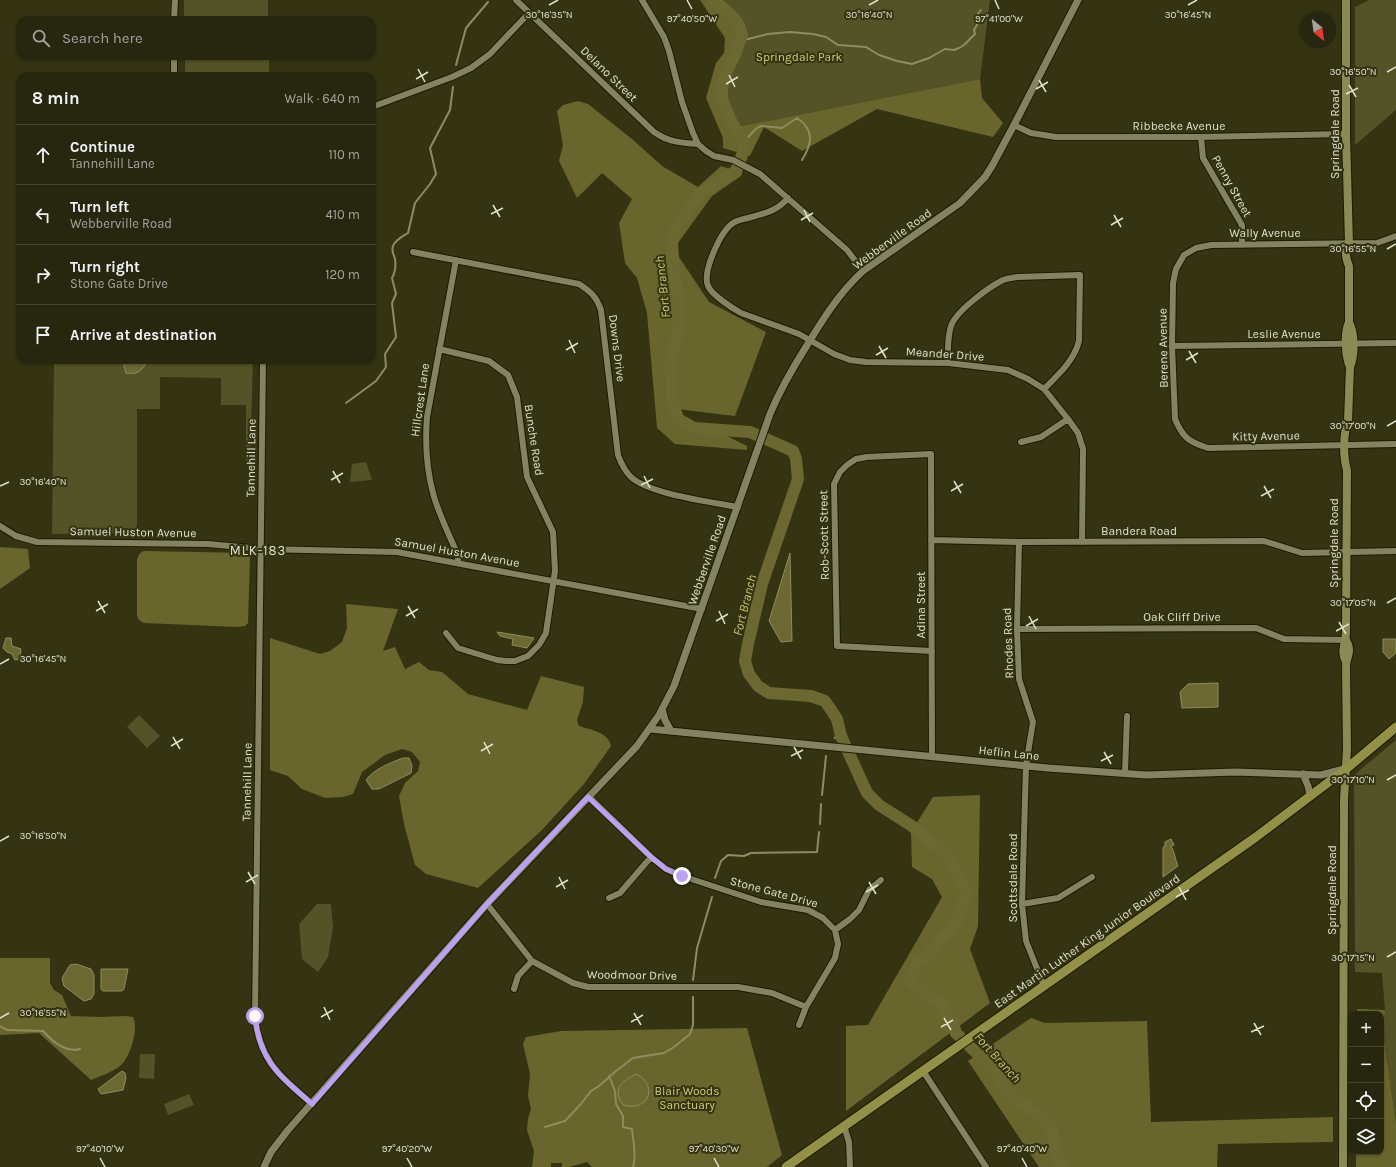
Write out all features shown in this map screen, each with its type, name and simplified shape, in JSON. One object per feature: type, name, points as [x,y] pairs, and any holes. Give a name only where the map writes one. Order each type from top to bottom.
[{"type":"main road","name":"Springdale Road","points":[[1343,1167],[1344,800],[1347,748],[1346,662],[1343,656],[1343,646],[1346,640],[1347,470],[1345,462],[1348,446],[1346,428],[1348,421],[1350,367],[1347,360],[1350,345],[1346,328],[1349,322],[1349,266],[1352,259],[1351,247],[1348,244],[1346,0]]},
{"type":"main road","name":"East Martin Luther King Junior Boulevard","points":[[786,1167],[1256,837],[1346,769],[1396,727]]},
{"type":"street","points":[[174,0],[174,16]]},
{"type":"street","name":"Delano Street","points":[[516,0],[654,132],[677,143],[698,144]]},
{"type":"street","points":[[642,0],[664,37],[682,102],[698,144],[710,154],[734,160],[754,170],[850,252],[863,271]]},
{"type":"street","name":"Webberville Road","points":[[312,1104],[487,904],[632,751],[650,729],[662,710],[676,680],[778,395],[810,340],[838,297],[851,282],[863,271],[950,210],[969,194],[992,166],[1078,0]]},
{"type":"street","points":[[376,106],[452,77],[471,68],[490,54],[529,13]]},
{"type":"street","points":[[174,60],[174,72]]},
{"type":"street","name":"Ribbecke Avenue","points":[[1014,125],[1031,133],[1046,136],[1201,137],[1346,134]]},
{"type":"street","name":"Penny Street","points":[[1201,137],[1203,158],[1242,225],[1242,244]]},
{"type":"street","name":"Meander Drive","points":[[788,198],[773,210],[737,221],[728,227],[710,260],[707,282],[710,289],[734,309],[747,316],[788,329],[834,354],[854,361],[948,363],[1008,370],[1044,389],[1078,433],[1083,449],[1082,542]]},
{"type":"street","name":"Wally Avenue","points":[[1184,255],[1196,248],[1212,245],[1377,243],[1396,236]]},
{"type":"street","name":"Downs Drive","points":[[413,252],[578,284],[591,292],[598,303],[602,317],[618,455],[626,471],[631,478],[655,490],[738,507]]},
{"type":"street","name":"Berene Avenue","points":[[1184,255],[1176,269],[1173,283],[1172,346],[1175,419],[1180,430],[1187,439]]},
{"type":"street","name":"Hillcrest Lane","points":[[456,260],[427,417],[425,454],[433,494],[458,558],[458,563]]},
{"type":"street","points":[[948,363],[949,332],[954,319],[961,310],[997,284],[1007,279],[1018,277],[1080,275],[1079,341],[1077,352],[1070,362],[1044,389]]},
{"type":"street","name":"Leslie Avenue","points":[[1172,346],[1350,345],[1396,343]]},
{"type":"street","name":"Bunche Road","points":[[439,349],[489,362],[508,375],[517,397],[527,477],[553,532],[554,580],[546,633],[539,645],[528,656],[515,660],[497,660],[458,648],[446,633]]},
{"type":"street","name":"Tannehill Lane","points":[[263,364],[256,1025],[263,1050],[272,1066],[283,1079],[312,1104]]},
{"type":"street","points":[[1021,442],[1040,436],[1068,419]]},
{"type":"street","name":"Kitty Avenue","points":[[1187,439],[1195,444],[1208,448],[1396,444]]},
{"type":"street","name":"Adina Street","points":[[931,454],[932,756]]},
{"type":"street","name":"Rob-Scott Street","points":[[931,454],[867,457],[856,459],[840,472],[834,484],[834,495],[837,646],[932,651]]},
{"type":"street","name":"Samuel Huston Avenue","points":[[0,526],[16,536],[37,542],[208,544],[260,549],[388,551],[554,580],[702,609]]},
{"type":"street","name":"Bandera Road","points":[[931,540],[1020,542],[1264,541],[1302,553],[1396,552]]},
{"type":"street","name":"Rhodes Road","points":[[1020,542],[1017,629],[1019,679],[1032,722],[1026,765]]},
{"type":"street","name":"Oak Cliff Drive","points":[[1017,629],[1256,628],[1284,639],[1346,640]]},
{"type":"street","points":[[662,710],[671,731]]},
{"type":"street","points":[[1125,773],[1127,716]]},
{"type":"street","name":"Heflin Lane","points":[[650,729],[1146,775],[1235,772],[1321,774],[1346,769]]},
{"type":"street","name":"Scottsdale Road","points":[[1026,765],[1022,904],[1026,941],[1044,986]]},
{"type":"street","points":[[1303,774],[1310,795]]},
{"type":"street","name":"Stone Gate Drive","points":[[588,797],[651,857],[666,869],[682,876],[761,902],[808,910],[823,918],[835,930]]},
{"type":"street","points":[[609,898],[620,893],[651,857]]},
{"type":"street","points":[[1022,904],[1058,898],[1092,877]]},
{"type":"street","points":[[799,1025],[806,1007],[835,958],[838,944],[835,930],[859,910],[869,890],[881,880]]},
{"type":"street","name":"Woodmoor Drive","points":[[487,904],[532,961],[578,985],[596,987],[738,987],[772,993],[806,1007]]},
{"type":"street","points":[[514,988],[518,976],[532,961]]},
{"type":"street","points":[[923,1071],[982,1166]]},
{"type":"street","points":[[264,1167],[279,1142],[312,1104]]},
{"type":"street","points":[[844,1126],[849,1142],[850,1167]]},
{"type":"green space","points":[[184,0],[268,0],[268,16],[184,16]]},
{"type":"green space","points":[[700,0],[721,0],[742,20],[743,49],[724,78],[723,99],[736,127],[980,79],[982,98],[1003,123],[993,137],[877,109],[802,151],[764,127],[750,156],[723,148],[723,138],[706,98],[716,63],[724,53],[725,38]]},
{"type":"green space","name":"Springdale Park","points":[[721,0],[990,0],[980,79],[736,127],[723,99],[724,78],[743,49],[742,21]]},
{"type":"green space","points":[[1369,0],[1396,0],[1396,110],[1355,145],[1355,7]]},
{"type":"green space","points":[[185,60],[269,60],[269,72],[185,72]]},
{"type":"green space","points":[[578,101],[588,104],[632,139],[662,166],[698,187],[721,166],[742,173],[741,176],[712,196],[678,243],[679,257],[709,302],[766,332],[735,416],[685,410],[671,406],[676,420],[691,429],[727,436],[747,446],[747,450],[675,444],[657,428],[647,313],[637,278],[625,263],[619,223],[632,199],[602,173],[577,198],[559,161],[563,145],[557,111],[563,105]]},
{"type":"green space","points":[[54,364],[253,364],[250,463],[246,463],[246,405],[221,405],[221,378],[160,377],[160,409],[137,409],[137,533],[52,534]]},
{"type":"green space","points":[[366,462],[372,480],[350,482],[352,464]]},
{"type":"green space","points":[[0,547],[28,549],[30,568],[0,589]]},
{"type":"green space","points":[[144,551],[249,553],[248,623],[245,626],[238,627],[144,623],[139,620],[137,615],[137,559],[140,553]]},
{"type":"green space","points":[[346,604],[398,609],[383,651],[395,647],[405,669],[419,662],[429,670],[442,672],[468,694],[527,710],[541,676],[584,687],[583,702],[577,720],[579,726],[594,730],[603,735],[609,741],[611,746],[584,784],[541,831],[478,888],[426,874],[415,865],[404,824],[399,796],[405,783],[418,771],[420,762],[412,752],[402,749],[385,755],[362,772],[353,794],[343,797],[325,798],[302,789],[288,776],[270,770],[270,638],[320,654],[330,651],[342,642],[347,628]]},
{"type":"green space","points":[[139,715],[160,736],[147,748],[127,727]]},
{"type":"green space","points":[[1396,740],[1396,1123],[1384,1040],[1385,1010],[1382,973],[1355,972],[1354,775]]},
{"type":"green space","points":[[980,795],[978,926],[970,949],[990,1003],[846,1111],[846,1026],[868,1025],[942,897],[932,879],[912,867],[911,832],[933,797]]},
{"type":"green space","points":[[317,904],[331,904],[333,927],[328,957],[318,972],[302,959],[299,924]]},
{"type":"green space","points":[[0,958],[50,958],[50,983],[54,990],[62,995],[71,1016],[133,1017],[135,1022],[134,1036],[130,1050],[124,1062],[113,1071],[91,1080],[39,1033],[0,1035]]},
{"type":"green space","points":[[1357,1009],[1385,1010],[1384,1040],[1384,1011],[1357,1011]]},
{"type":"green space","points":[[1031,1018],[1045,1023],[1147,1021],[1151,1122],[1333,1117],[1333,1142],[1218,1144],[1217,1167],[1039,1167],[968,1061]]},
{"type":"green space","name":"Blair Woods Sanctuary","points":[[747,1028],[782,1155],[767,1167],[592,1167],[587,1162],[569,1167],[562,1167],[562,1163],[551,1163],[551,1167],[532,1167],[534,1151],[527,1130],[531,1109],[528,1096],[530,1074],[523,1044],[526,1037],[561,1031]]},
{"type":"green space","points":[[1384,1040],[1396,1123],[1396,1167],[1356,1167],[1356,1155],[1384,1155]]},
{"type":"green space","points":[[140,1054],[155,1054],[154,1079],[139,1078]]},
{"type":"green space","points":[[189,1094],[194,1105],[168,1115],[164,1104]]},
{"type":"shaded area","points":[[125,364],[146,364],[140,371],[134,373],[126,373]]},
{"type":"shaded area","points":[[790,553],[792,641],[781,642],[769,621]]},
{"type":"shaded area","points":[[497,632],[534,638],[527,648],[512,645],[513,639],[500,636]]},
{"type":"shaded area","points":[[6,638],[11,638],[12,646],[21,649],[20,659],[15,660],[12,654],[3,648]]},
{"type":"shaded area","points":[[1383,639],[1396,639],[1396,653],[1389,659],[1383,652]]},
{"type":"shaded area","points":[[1218,683],[1218,707],[1182,708],[1180,692],[1188,684]]},
{"type":"shaded area","points":[[403,758],[409,758],[412,766],[411,773],[379,789],[372,789],[366,780],[369,776],[383,767]]},
{"type":"shaded area","points":[[1171,839],[1174,845],[1171,846],[1178,866],[1163,877],[1163,848],[1165,842]]},
{"type":"shaded area","points":[[76,964],[91,969],[94,975],[94,994],[91,999],[84,1001],[64,986],[62,978],[70,965]]},
{"type":"shaded area","points":[[101,969],[128,969],[124,989],[122,991],[103,991],[101,989]]},
{"type":"shaded area","points":[[122,1071],[125,1073],[126,1078],[123,1090],[101,1094],[98,1089]]},
{"type":"shaded area","points":[[637,1074],[644,1079],[648,1085],[648,1097],[639,1105],[623,1105],[618,1094],[618,1090],[623,1083]]},
{"type":"waterway","name":"Fort Branch","points":[[714,0],[733,17],[739,25],[742,35],[735,55],[727,70],[722,88],[722,99],[732,123],[742,139],[744,150],[736,171],[699,195],[677,226],[671,246],[679,307],[679,324],[671,364],[672,397],[678,419],[694,428],[750,432],[793,451],[796,459],[798,479],[762,584],[745,661],[749,674],[758,686],[769,693],[811,696],[825,701],[837,719],[841,736],[867,793],[879,805],[912,826],[945,853],[954,866],[967,893],[955,925],[926,957],[917,963],[910,981],[941,1004],[952,1021],[956,1033],[998,1075],[1004,1088],[1016,1100],[1043,1119],[1052,1129],[1054,1146],[1062,1167]]},
{"type":"waterway","points":[[456,65],[466,28],[488,2]]},
{"type":"waterway","points":[[740,41],[768,34],[790,32],[813,34],[826,37],[838,45],[866,47],[879,55],[912,64],[929,58],[945,49],[954,50],[964,45],[975,34],[974,30],[977,25],[977,15],[981,10]]},
{"type":"waterway","points":[[346,403],[376,381],[386,367],[385,354],[396,337],[392,303],[396,294],[392,278],[395,272],[395,259],[392,248],[397,240],[408,233],[415,203],[436,174],[430,148],[450,110],[453,87]]},
{"type":"waterway","points":[[742,143],[761,126],[782,128],[797,118],[807,127],[810,138],[810,143],[802,160]]},
{"type":"waterway","name":"Fort Branch","points":[[835,738],[839,730]]},
{"type":"waterway","points":[[822,795],[826,756]]},
{"type":"waterway","points":[[820,824],[821,804]]},
{"type":"waterway","points":[[715,878],[721,861],[728,855],[744,856],[751,853],[817,852],[819,832]]},
{"type":"waterway","points":[[693,980],[697,948],[712,897]]},
{"type":"waterway","points":[[545,1127],[565,1121],[591,1091],[633,1058],[664,1053],[690,1034],[693,1025],[693,997]]},
{"type":"waterway","points":[[0,1026],[7,1030],[43,1031],[51,1039],[65,1048],[75,1050],[80,1049]]},
{"type":"waterway","points":[[609,1076],[615,1091],[616,1104],[623,1116],[623,1127],[632,1129],[635,1153],[633,1167]]},
{"type":"district","name":"MLK-183","points":[[258,550]]},
{"type":"route","points":[[255,1016],[260,1042],[267,1059],[283,1079],[312,1104],[487,904],[588,797],[651,857],[666,869],[682,876]]}]
